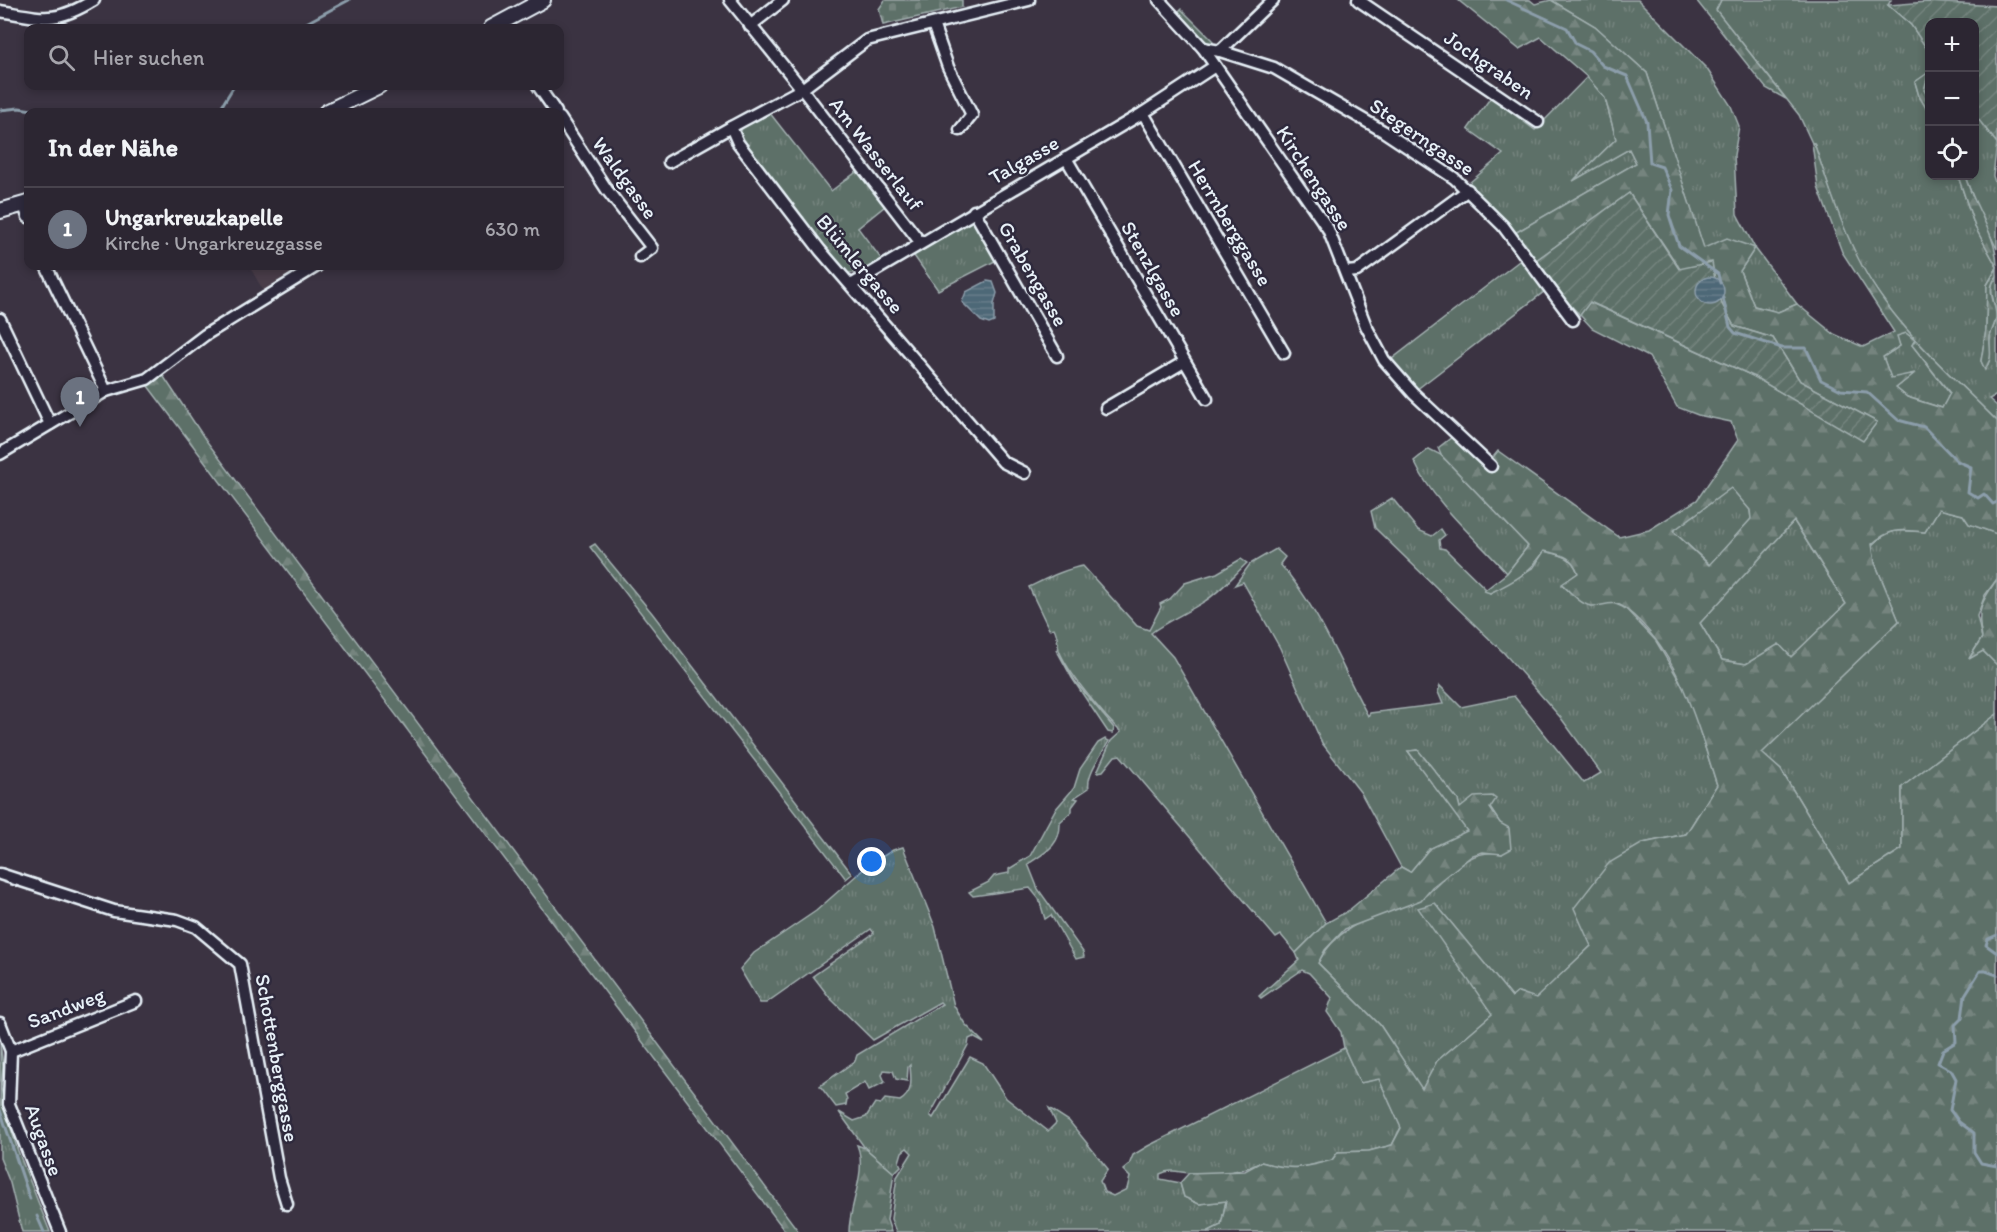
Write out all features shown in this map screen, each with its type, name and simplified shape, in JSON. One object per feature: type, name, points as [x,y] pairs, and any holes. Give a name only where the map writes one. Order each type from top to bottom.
[{"type":"street","points":[[0,11],[55,18],[75,12],[94,0]]},
{"type":"street","name":"Am Wasserlauf","points":[[730,0],[920,242]]},
{"type":"street","points":[[750,26],[783,0]]},
{"type":"street","points":[[669,162],[802,89],[867,40],[1029,0]]},
{"type":"street","name":"Kirchengasse","points":[[1159,0],[1203,48],[1328,230],[1347,272],[1366,326],[1384,360],[1413,393],[1491,466]]},
{"type":"street","points":[[1220,51],[1273,0]]},
{"type":"street","name":"Jochgraben","points":[[1358,0],[1538,122]]},
{"type":"street","points":[[502,24],[536,2]]},
{"type":"street","points":[[933,24],[948,67],[972,115],[972,119],[960,130]]},
{"type":"street","name":"Stegerngasse","points":[[1203,48],[1274,68],[1383,131],[1468,190],[1503,226],[1573,321]]},
{"type":"street","name":"Talgasse","points":[[851,285],[920,242],[1143,113],[1215,66]]},
{"type":"street","points":[[334,108],[371,90]]},
{"type":"street","points":[[541,90],[553,108]]},
{"type":"street","name":"Herrnberggasse","points":[[1143,113],[1284,353]]},
{"type":"street","name":"Waldgasse","points":[[564,124],[607,190],[652,248],[640,257]]},
{"type":"street","name":"Blümlergasse","points":[[731,127],[738,143],[820,250],[1004,462],[1025,473]]},
{"type":"street","name":"Stenzlgasse","points":[[1066,158],[1207,399]]},
{"type":"street","points":[[1347,272],[1357,271],[1468,190]]},
{"type":"street","points":[[0,211],[24,208]]},
{"type":"street","name":"Grabengasse","points":[[974,211],[1057,356]]},
{"type":"street","points":[[48,270],[106,391]]},
{"type":"street","points":[[0,454],[106,391],[147,379],[205,335],[311,270]]},
{"type":"street","points":[[0,319],[50,424]]},
{"type":"street","points":[[1106,408],[1184,362]]},
{"type":"street","name":"Schottenberggasse","points":[[0,874],[114,911],[177,920],[196,927],[240,964],[279,1178],[287,1204]]},
{"type":"street","name":"Sandweg","points":[[11,1051],[136,1001]]},
{"type":"street","name":"Augasse","points":[[0,1023],[11,1051],[9,1104],[60,1232]]},
{"type":"shaded area","points":[[251,270],[299,270],[263,290]]},
{"type":"green space","points":[[885,0],[962,0],[962,7],[883,25],[879,9]]},
{"type":"green space","points":[[1458,0],[1530,0],[1535,4],[1551,0],[1595,26],[1647,73],[1704,248],[1727,238],[1755,248],[1740,271],[1754,306],[1778,312],[1797,304],[1834,334],[1863,347],[1894,332],[1842,252],[1818,187],[1812,143],[1814,143],[1845,230],[1858,258],[1886,304],[1921,345],[1997,421],[1997,534],[1969,524],[1963,515],[1939,509],[1925,532],[1891,532],[1872,544],[1875,563],[1899,621],[1762,753],[1781,770],[1849,883],[1902,849],[1902,787],[1997,714],[1997,1232],[1207,1232],[1221,1225],[1226,1201],[1199,1204],[1184,1197],[1180,1183],[1189,1173],[1245,1171],[1261,1162],[1281,1167],[1313,1165],[1332,1160],[1338,1152],[1369,1151],[1392,1145],[1401,1128],[1379,1079],[1360,1083],[1344,1048],[1341,1032],[1327,1012],[1332,998],[1309,973],[1302,970],[1261,998],[1259,996],[1299,960],[1296,953],[1326,923],[1348,911],[1401,867],[1410,872],[1429,849],[1467,831],[1408,751],[1418,750],[1458,800],[1460,808],[1474,797],[1492,796],[1496,799],[1490,808],[1500,823],[1509,828],[1511,849],[1502,854],[1483,852],[1473,855],[1432,887],[1421,900],[1345,929],[1325,950],[1318,963],[1380,1025],[1422,1089],[1437,1061],[1492,1014],[1418,908],[1435,903],[1512,997],[1518,992],[1536,998],[1591,946],[1574,908],[1609,863],[1643,843],[1686,834],[1717,785],[1684,690],[1660,646],[1644,626],[1621,606],[1613,603],[1591,606],[1572,594],[1562,584],[1578,573],[1569,559],[1544,551],[1539,559],[1520,576],[1490,593],[1484,591],[1507,573],[1528,546],[1441,455],[1438,448],[1452,437],[1485,467],[1498,451],[1619,537],[1649,530],[1697,500],[1738,440],[1731,422],[1698,415],[1677,407],[1649,357],[1592,328],[1580,315],[1589,302],[1753,376],[1863,440],[1877,422],[1800,381],[1773,338],[1734,326],[1718,297],[1680,269],[1629,193],[1535,261],[1515,233],[1636,163],[1629,149],[1573,181],[1616,139],[1605,98],[1587,77],[1541,37],[1519,49]],"holes":[[[1906,333],[1915,340],[1912,345],[1950,393],[1942,408],[1907,397],[1896,388],[1915,373],[1891,378],[1883,357],[1900,346],[1897,336]],[[1731,488],[1750,510],[1751,519],[1709,565],[1673,531]],[[1794,521],[1846,604],[1791,657],[1779,644],[1746,664],[1722,660],[1700,623]]]},
{"type":"green space","points":[[1551,0],[1638,0],[1707,69],[1731,106],[1739,126],[1734,155],[1737,214],[1755,248],[1704,249],[1647,73],[1595,26]]},
{"type":"green space","points":[[1696,0],[1721,0],[1716,10],[1786,99],[1766,88]]},
{"type":"green space","points":[[1721,0],[1891,0],[1888,5],[1911,25],[1925,46],[1925,76],[1915,82],[1925,106],[1925,180],[1959,180],[1975,227],[1997,267],[1987,285],[1986,330],[1981,361],[1985,369],[1989,360],[1990,337],[1996,320],[1992,286],[1997,276],[1997,395],[1989,399],[1997,406],[1997,421],[1921,345],[1886,304],[1858,259],[1845,231],[1814,143],[1799,115],[1716,10]]},
{"type":"green space","points":[[1927,2],[1997,6],[1997,143],[1979,120],[1979,18],[1925,18],[1925,46],[1911,25],[1888,5]]},
{"type":"green space","points":[[1181,9],[1213,41],[1209,45],[1197,40],[1174,16]]},
{"type":"green space","points":[[1925,75],[1925,106],[1919,96],[1915,82]]},
{"type":"green space","points":[[1587,77],[1605,98],[1616,139],[1575,179],[1629,149],[1636,163],[1515,233],[1469,183],[1503,154],[1468,129],[1491,97],[1535,130]]},
{"type":"green space","points":[[769,112],[831,191],[859,170],[885,206],[858,228],[882,260],[858,273],[847,273],[835,263],[743,145],[740,136],[742,127]]},
{"type":"green space","points":[[1979,120],[1997,143],[1993,176],[1997,188],[1997,249],[1976,206],[1966,180],[1979,180]]},
{"type":"green space","points":[[1959,180],[1967,180],[1989,232],[1997,267],[1975,227]]},
{"type":"green space","points":[[1629,193],[1679,269],[1712,262],[1718,297],[1734,326],[1773,338],[1800,381],[1877,422],[1863,441],[1753,376],[1590,302],[1580,315],[1554,288],[1535,261]]},
{"type":"green space","points":[[969,220],[975,223],[997,260],[938,290],[912,253]]},
{"type":"green space","points":[[1755,248],[1797,304],[1778,312],[1754,306],[1740,271]]},
{"type":"green space","points":[[1523,258],[1545,291],[1416,390],[1392,359]]},
{"type":"green space","points":[[1997,268],[1997,276],[1993,281],[1991,291],[1996,318],[1990,337],[1990,357],[1985,370],[1981,361],[1986,330],[1987,285]]},
{"type":"green space","points":[[1906,333],[1915,340],[1912,345],[1950,394],[1942,408],[1907,397],[1896,388],[1913,374],[1891,379],[1883,357],[1900,346],[1896,336]]},
{"type":"green space","points":[[162,374],[205,439],[799,1232],[786,1232],[148,386]]},
{"type":"green space","points":[[1429,449],[1441,455],[1528,546],[1507,573],[1456,520],[1422,476],[1414,461]]},
{"type":"green space","points":[[1731,487],[1750,510],[1751,519],[1710,565],[1673,531]]},
{"type":"green space","points":[[1392,498],[1418,530],[1432,536],[1441,529],[1445,535],[1439,540],[1440,548],[1445,549],[1490,593],[1534,567],[1544,551],[1561,555],[1576,567],[1578,573],[1562,585],[1582,602],[1591,606],[1611,602],[1625,608],[1656,641],[1689,697],[1717,785],[1686,834],[1643,843],[1591,946],[1536,999],[1519,992],[1512,997],[1435,903],[1493,1014],[1437,1061],[1422,1090],[1380,1025],[1318,963],[1332,943],[1350,928],[1383,912],[1418,901],[1457,866],[1467,860],[1489,853],[1502,854],[1500,823],[1490,808],[1460,808],[1458,800],[1418,750],[1408,751],[1468,831],[1429,849],[1410,872],[1401,867],[1361,793],[1322,743],[1280,648],[1243,582],[1235,585],[1250,564],[1276,549],[1285,557],[1280,564],[1318,618],[1368,716],[1370,713],[1443,704],[1438,692],[1440,686],[1461,707],[1514,696],[1584,783],[1601,773],[1561,718],[1504,653],[1375,528],[1371,511]]},
{"type":"green space","points":[[1939,509],[1963,515],[1969,524],[1997,534],[1997,579],[1985,595],[1977,616],[1982,638],[1970,657],[1983,651],[1997,665],[1997,714],[1902,787],[1902,849],[1849,883],[1781,770],[1761,753],[1899,621],[1875,563],[1872,545],[1891,532],[1925,532]]},
{"type":"green space","points":[[1794,521],[1846,604],[1791,657],[1779,645],[1746,664],[1722,660],[1700,623]]},
{"type":"green space","points":[[595,544],[652,613],[852,874],[846,879],[590,547]]},
{"type":"green space","points":[[1241,559],[1247,563],[1216,593],[1151,633],[1173,657],[1326,923],[1296,953],[1281,935],[1276,938],[1120,755],[1115,756],[1103,771],[1097,772],[1111,741],[1121,732],[1096,705],[1063,659],[1054,628],[1049,629],[1029,587],[1062,572],[1083,566],[1137,626],[1149,630],[1161,607],[1160,604],[1170,599],[1185,583],[1217,573]]},
{"type":"green space","points":[[1997,579],[1997,665],[1983,651],[1969,659],[1982,638],[1981,607]]},
{"type":"green space","points":[[1056,649],[1075,681],[1114,728],[1113,733],[1108,732],[1072,678]]},
{"type":"green space","points":[[1105,739],[1109,741],[1092,770],[1089,788],[1074,798],[1078,799],[1072,811],[1060,822],[1060,830],[1055,843],[1028,864],[1038,889],[1083,952],[1084,957],[1076,959],[1051,915],[1045,919],[1039,899],[1030,888],[973,896],[969,892],[989,882],[994,876],[1009,873],[1009,869],[1030,856],[1055,810],[1074,788],[1080,769],[1098,743]]},
{"type":"green space","points":[[903,847],[935,927],[954,1006],[965,1024],[984,1043],[973,1037],[969,1039],[968,1045],[930,1115],[933,1118],[970,1057],[983,1063],[1006,1098],[1048,1131],[1056,1123],[1049,1108],[1069,1121],[1108,1169],[1100,1181],[1104,1192],[1113,1196],[1127,1189],[1130,1177],[1123,1170],[1129,1165],[1133,1155],[1344,1048],[1360,1083],[1379,1079],[1401,1127],[1392,1145],[1369,1151],[1338,1152],[1332,1160],[1305,1167],[1281,1167],[1261,1162],[1245,1169],[1228,1172],[1173,1171],[1160,1174],[1160,1179],[1180,1183],[1184,1197],[1199,1204],[1226,1201],[1221,1225],[1207,1232],[896,1232],[891,1219],[897,1177],[912,1153],[907,1148],[902,1152],[899,1162],[901,1166],[894,1173],[865,1148],[839,1112],[854,1121],[866,1117],[875,1103],[881,1104],[885,1099],[900,1101],[910,1090],[910,1065],[907,1081],[896,1079],[893,1071],[884,1070],[882,1075],[885,1082],[869,1090],[865,1082],[845,1094],[846,1105],[836,1107],[820,1086],[855,1061],[857,1055],[942,1004],[940,1002],[873,1040],[830,998],[813,976],[874,933],[871,929],[766,1003],[760,1003],[740,969],[754,953],[816,911],[867,866],[893,850]]},
{"type":"green space","points":[[0,1042],[3,1067],[1,1088],[7,1116],[18,1151],[50,1232],[22,1232],[10,1183],[0,1158]]},
{"type":"green space","points":[[857,1145],[865,1148],[894,1173],[887,1220],[891,1232],[849,1232],[859,1176],[860,1155]]},
{"type":"water","points":[[1710,277],[1720,281],[1724,291],[1720,301],[1710,305],[1700,301],[1696,291],[1700,281]]},
{"type":"water","points":[[987,281],[993,282],[997,293],[994,304],[994,322],[989,324],[981,321],[962,302],[966,292]]},
{"type":"waterway","points":[[304,24],[349,0]]},
{"type":"waterway","points":[[1506,0],[1567,28],[1576,44],[1590,51],[1603,66],[1627,76],[1647,122],[1650,163],[1662,167],[1672,190],[1669,215],[1679,246],[1718,274],[1720,283]]},
{"type":"waterway","points":[[220,108],[232,90]]},
{"type":"waterway","points":[[0,110],[24,109]]},
{"type":"waterway","points":[[1723,298],[1730,327],[1735,333],[1782,348],[1806,348],[1821,380],[1841,390],[1867,392],[1898,420],[1924,427],[1957,461],[1971,467],[1968,492],[1978,498],[1984,494],[1993,504],[1997,502]]},
{"type":"waterway","points":[[1997,935],[1988,939],[1986,945],[1997,953]]},
{"type":"waterway","points":[[1997,975],[1980,971],[1965,995],[1962,1018],[1955,1025],[1956,1042],[1943,1050],[1938,1063],[1951,1070],[1956,1079],[1950,1110],[1959,1122],[1974,1133],[1974,1152],[1981,1163],[1997,1166]]},
{"type":"waterway","points":[[0,1110],[30,1199]]},
{"type":"waterway","points":[[37,1216],[44,1232]]},
{"type":"place","name":"Ungarkreuzkapelle","points":[[80,427]]}]
